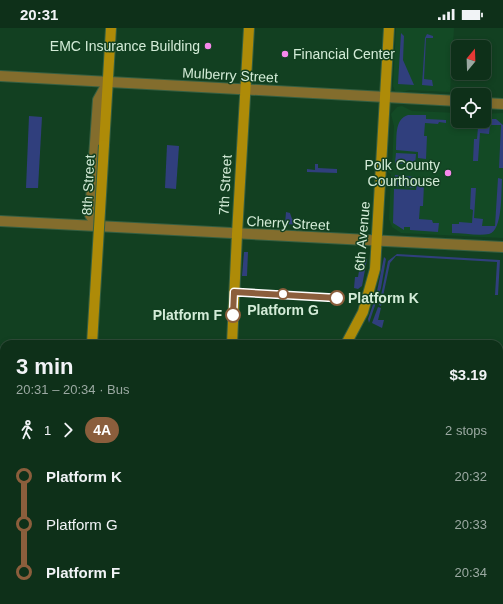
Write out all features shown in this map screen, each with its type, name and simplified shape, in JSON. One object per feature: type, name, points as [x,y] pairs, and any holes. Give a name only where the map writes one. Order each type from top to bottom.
[{"type":"main road","name":"8th Street","points":[[92,340],[111,28]]},
{"type":"main road","name":"7th Street","points":[[232,340],[236,234],[249,28]]},
{"type":"main road","name":"6th Avenue","points":[[348,340],[368,300],[375,269],[389,28]]},
{"type":"street","name":"Mulberry Street","points":[[0,76],[451,102]]},
{"type":"street","points":[[98,226],[90,215],[98,100],[108,82]]},
{"type":"street","points":[[491,103],[503,104]]},
{"type":"street","name":"Cherry Street","points":[[0,221],[503,247]]},
{"type":"shaded area","points":[[396,28],[454,28],[453,40],[451,40],[450,92],[409,90],[401,93],[395,91],[393,86]]},
{"type":"shaded area","points":[[401,33],[404,36],[403,60],[414,85],[398,84]]},
{"type":"shaded area","points":[[427,34],[433,36],[433,38],[426,38],[424,79],[432,80],[433,86],[422,85],[425,38]]},
{"type":"shaded area","points":[[402,106],[412,111],[451,113],[451,128],[491,128],[491,114],[503,113],[503,238],[401,233],[392,227],[389,219],[391,174],[388,172],[388,169],[392,165],[394,126],[391,114],[397,107]]},
{"type":"shaded area","points":[[408,115],[426,115],[426,119],[446,120],[446,123],[425,123],[424,136],[427,136],[426,159],[418,158],[418,152],[396,150],[398,125],[400,120]]},
{"type":"shaded area","points":[[29,116],[42,117],[38,188],[26,188]]},
{"type":"shaded area","points":[[491,119],[496,119],[503,125],[503,168],[499,168],[501,125],[491,125]]},
{"type":"shaded area","points":[[478,128],[490,128],[489,134],[480,133],[478,161],[473,161],[474,139],[477,139]]},
{"type":"shaded area","points":[[167,145],[179,146],[176,189],[165,188]]},
{"type":"shaded area","points":[[396,153],[416,154],[415,165],[395,163]]},
{"type":"shaded area","points":[[315,164],[318,164],[318,168],[337,169],[337,173],[307,172],[307,169],[315,170]]},
{"type":"shaded area","points":[[395,175],[415,177],[414,188],[394,186]]},
{"type":"shaded area","points":[[498,178],[502,179],[501,201],[499,218],[494,231],[485,235],[452,233],[452,224],[459,224],[459,222],[472,223],[473,210],[470,209],[471,188],[476,188],[474,218],[483,219],[482,226],[495,226]]},
{"type":"shaded area","points":[[417,184],[424,184],[423,206],[420,206],[419,219],[432,220],[433,223],[439,223],[438,232],[410,230],[410,227],[404,227],[404,230],[393,223],[394,189],[416,190]]},
{"type":"shaded area","points":[[286,212],[290,213],[292,219],[302,219],[302,225],[285,224]]},
{"type":"shaded area","points":[[244,252],[248,252],[247,276],[242,276]]},
{"type":"shaded area","points":[[397,254],[500,260],[498,295],[495,295],[497,262],[396,256],[390,263],[381,306],[379,305],[388,261]]},
{"type":"shaded area","points":[[384,257],[386,259],[381,288],[369,323],[368,319],[376,296]]},
{"type":"shaded area","points":[[361,259],[367,259],[362,286],[358,289],[354,288],[355,277],[358,277]]},
{"type":"shaded area","points":[[378,307],[381,308],[378,320],[384,320],[382,328],[372,323]]},
{"type":"bus line","name":"4A","points":[[233,315],[234,292],[337,298]]},
{"type":"place","name":"EMC Insurance Building","points":[[208,46]]},
{"type":"place","name":"Financial Center","points":[[285,54]]},
{"type":"place","name":"Polk County Courthouse","points":[[448,173]]},
{"type":"place","name":"Platform G","points":[[283,294]]},
{"type":"place","name":"Platform K","points":[[337,298]]},
{"type":"place","name":"Platform F","points":[[233,315]]}]
